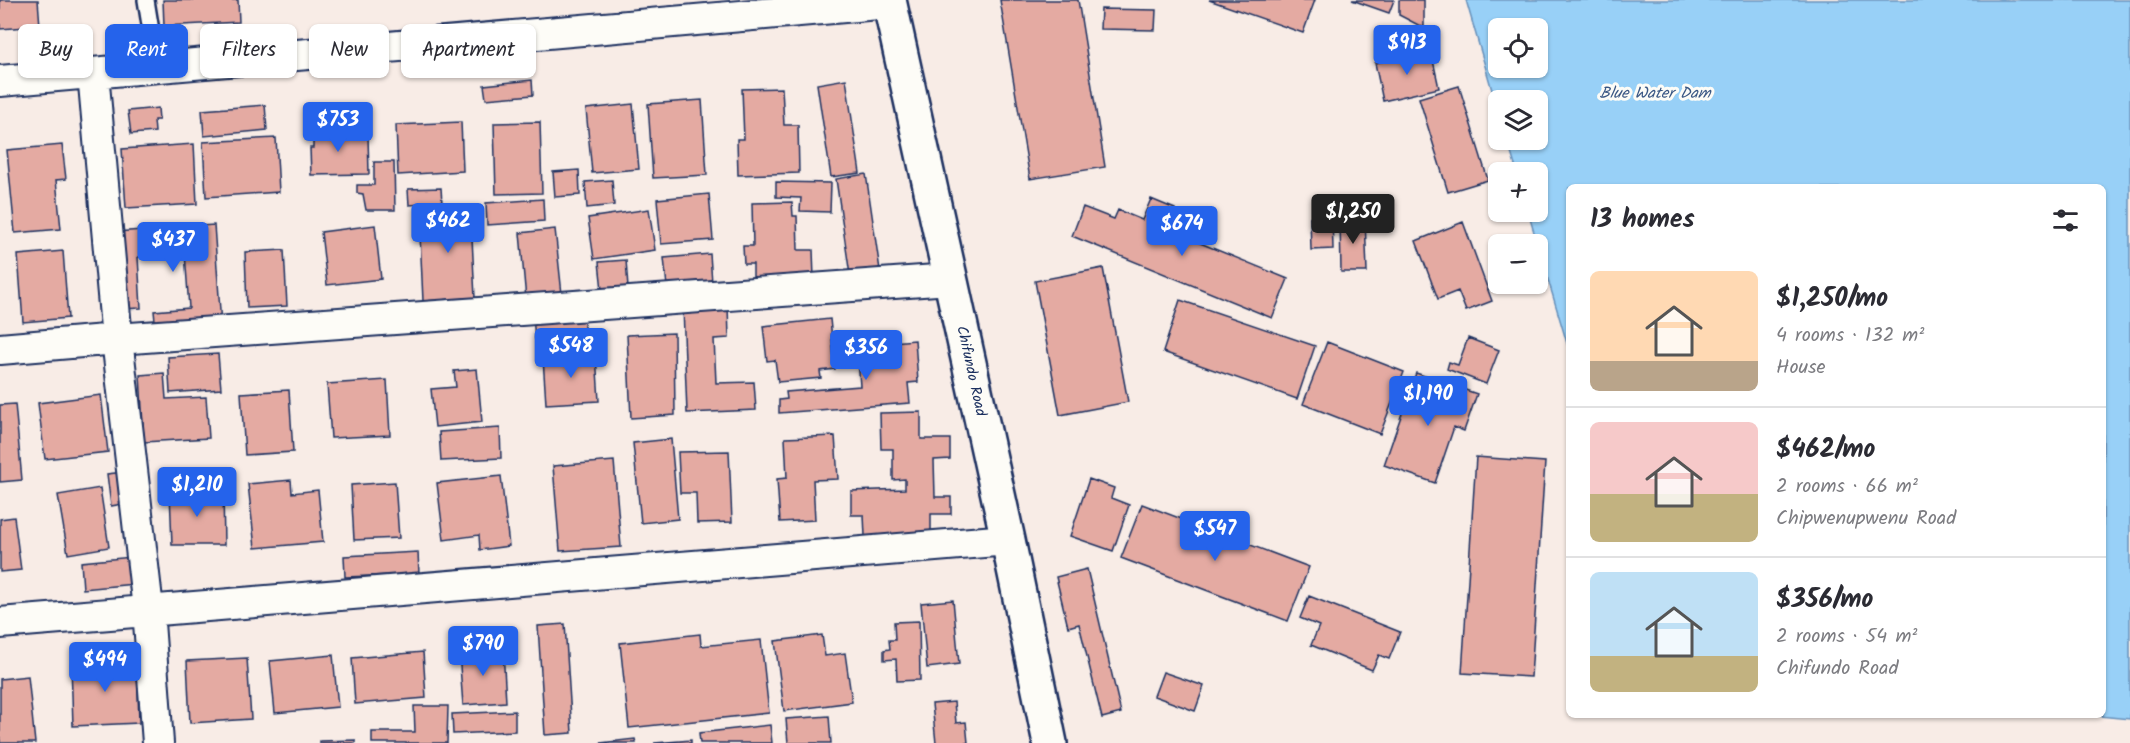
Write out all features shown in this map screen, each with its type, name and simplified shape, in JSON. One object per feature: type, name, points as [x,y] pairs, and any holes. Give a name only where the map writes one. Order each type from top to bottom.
[{"type":"street","points":[[188,65],[890,1]]},
{"type":"street","name":"Chifundo Road","points":[[890,1],[1050,743]]},
{"type":"street","points":[[105,72],[93,73],[117,339],[148,609],[159,743]]},
{"type":"street","points":[[0,81],[35,78]]},
{"type":"street","points":[[0,349],[950,279]]},
{"type":"street","points":[[0,623],[148,609],[1008,540]]},
{"type":"lane","points":[[146,0],[150,24]]},
{"type":"water","name":"Blue Water Dam","points":[[1466,0],[2130,0],[2130,719],[2106,717],[2106,184],[1566,184],[1566,340],[1548,279],[1548,234],[1535,234],[1531,222],[1548,222],[1548,162],[1514,162],[1510,150],[1548,150],[1548,90],[1492,90],[1488,78],[1548,78],[1548,18],[1488,18],[1488,76]]},
{"type":"building","points":[[0,0],[38,0],[40,24],[18,24],[18,28],[0,29]]},
{"type":"building","points":[[163,0],[238,0],[239,22],[164,24]]},
{"type":"building","points":[[1000,0],[1078,0],[1105,167],[1030,179]]},
{"type":"building","points":[[1209,0],[1315,0],[1303,33]]},
{"type":"building","points":[[1352,0],[1394,0],[1389,13]]},
{"type":"building","points":[[1399,0],[1424,0],[1424,28],[1399,15]]},
{"type":"building","points":[[1101,9],[1156,10],[1155,30],[1100,29]]},
{"type":"building","points":[[1431,51],[1439,88],[1383,101],[1375,63]]},
{"type":"building","points":[[846,79],[860,173],[831,177],[817,84]]},
{"type":"building","points":[[532,80],[533,95],[486,99],[484,85]]},
{"type":"building","points":[[1459,86],[1488,180],[1448,192],[1419,98]]},
{"type":"building","points":[[782,88],[784,125],[798,125],[799,173],[738,175],[737,139],[744,139],[742,89]]},
{"type":"building","points":[[702,100],[707,175],[653,178],[648,104]]},
{"type":"building","points":[[633,104],[639,169],[592,173],[586,109]]},
{"type":"building","points":[[265,105],[267,130],[204,136],[202,110]]},
{"type":"building","points":[[158,108],[159,120],[154,120],[155,132],[131,134],[128,111]]},
{"type":"building","points":[[461,122],[463,171],[398,175],[396,125]]},
{"type":"building","points":[[540,122],[542,193],[496,194],[494,123]]},
{"type":"building","points":[[313,123],[332,123],[333,133],[339,133],[339,137],[368,136],[369,174],[311,175],[310,148],[313,148]]},
{"type":"building","points":[[276,138],[279,192],[206,197],[203,142]]},
{"type":"building","points":[[194,144],[197,204],[126,208],[122,149]]},
{"type":"building","points":[[62,145],[66,179],[56,180],[61,229],[15,233],[7,150]]},
{"type":"building","points":[[374,162],[394,162],[395,210],[366,210],[363,194],[357,193],[357,185],[374,185]]},
{"type":"building","points":[[579,170],[580,195],[555,197],[553,172]]},
{"type":"building","points":[[866,174],[881,277],[851,282],[836,179]]},
{"type":"building","points":[[612,180],[614,205],[587,208],[585,182]]},
{"type":"building","points":[[776,182],[831,183],[830,212],[800,211],[801,198],[776,197]]},
{"type":"building","points":[[441,188],[442,203],[409,205],[408,189]]},
{"type":"building","points":[[709,194],[713,240],[661,244],[657,199]]},
{"type":"building","points":[[543,199],[544,221],[487,225],[486,203]]},
{"type":"building","points":[[1151,199],[1175,209],[1166,229],[1288,279],[1272,318],[1072,236],[1083,207],[1114,219],[1118,210],[1142,220]]},
{"type":"building","points":[[792,202],[793,216],[797,216],[798,250],[813,250],[814,279],[753,280],[753,264],[744,264],[743,246],[753,246],[752,203]]},
{"type":"building","points":[[479,209],[480,237],[472,238],[475,298],[423,301],[419,212]]},
{"type":"building","points":[[649,209],[655,250],[594,259],[588,218]]},
{"type":"building","points":[[1332,216],[1333,249],[1311,250],[1310,217]]},
{"type":"building","points":[[1365,218],[1367,272],[1341,272],[1340,219]]},
{"type":"building","points":[[1463,222],[1492,301],[1466,311],[1458,291],[1438,299],[1416,241]]},
{"type":"building","points":[[214,225],[221,325],[156,330],[154,311],[189,308],[185,253],[138,257],[141,308],[120,309],[115,232]]},
{"type":"building","points":[[375,225],[381,279],[327,285],[321,232]]},
{"type":"building","points":[[555,229],[562,294],[526,299],[520,233]]},
{"type":"building","points":[[284,250],[287,306],[247,308],[245,252]]},
{"type":"building","points":[[63,251],[68,318],[23,322],[18,255]]},
{"type":"building","points":[[710,254],[712,283],[667,286],[664,258]]},
{"type":"building","points":[[626,260],[628,288],[602,290],[599,262]]},
{"type":"building","points":[[1103,268],[1128,402],[1060,415],[1035,281]]},
{"type":"building","points":[[1180,300],[1315,346],[1297,399],[1163,352]]},
{"type":"building","points":[[728,306],[729,338],[714,339],[716,383],[754,382],[756,410],[687,413],[683,307]]},
{"type":"building","points":[[583,313],[585,335],[535,339],[533,317]]},
{"type":"building","points":[[830,319],[835,369],[820,371],[821,378],[778,382],[775,360],[767,361],[763,326]]},
{"type":"building","points":[[674,333],[675,415],[631,418],[627,335]]},
{"type":"building","points":[[1468,338],[1499,350],[1486,384],[1447,369],[1449,362],[1458,365]]},
{"type":"building","points":[[915,340],[918,382],[908,383],[910,403],[779,413],[779,400],[787,399],[786,392],[860,386],[857,345]]},
{"type":"building","points":[[1327,342],[1404,372],[1380,434],[1303,404]]},
{"type":"building","points":[[218,354],[221,389],[170,393],[168,357]]},
{"type":"building","points":[[596,355],[599,401],[546,404],[543,358]]},
{"type":"building","points":[[477,369],[482,422],[435,427],[431,389],[456,387],[454,371]]},
{"type":"building","points":[[164,373],[166,399],[206,397],[209,438],[144,442],[140,375]]},
{"type":"building","points":[[1416,373],[1477,394],[1464,431],[1454,427],[1435,483],[1384,465]]},
{"type":"building","points":[[387,380],[390,435],[331,438],[327,384]]},
{"type":"building","points":[[289,390],[293,452],[245,455],[241,393]]},
{"type":"building","points":[[101,395],[108,452],[45,459],[38,403]]},
{"type":"building","points":[[15,404],[22,480],[0,482],[0,405]]},
{"type":"building","points":[[921,412],[921,439],[950,439],[950,459],[934,460],[935,497],[951,497],[951,514],[931,514],[931,535],[865,536],[864,515],[851,515],[851,491],[905,489],[905,479],[893,480],[893,449],[881,449],[880,413]]},
{"type":"building","points":[[500,428],[501,458],[441,461],[439,432]]},
{"type":"building","points":[[835,436],[838,479],[813,480],[815,520],[780,522],[777,479],[787,478],[785,438]]},
{"type":"building","points":[[671,439],[678,519],[641,523],[633,443]]},
{"type":"building","points":[[729,451],[732,522],[697,523],[696,493],[680,493],[678,452]]},
{"type":"building","points":[[1476,457],[1545,462],[1531,677],[1462,673]]},
{"type":"building","points":[[614,461],[621,547],[560,551],[553,466]]},
{"type":"building","points":[[124,472],[128,503],[111,506],[107,474]]},
{"type":"building","points":[[501,476],[509,546],[480,550],[479,535],[444,540],[437,483]]},
{"type":"building","points":[[1089,479],[1114,488],[1111,498],[1129,505],[1113,551],[1070,536]]},
{"type":"building","points":[[291,480],[292,493],[318,490],[323,542],[255,548],[248,484]]},
{"type":"building","points":[[395,482],[399,538],[354,540],[351,485]]},
{"type":"building","points":[[100,488],[109,547],[68,554],[58,495]]},
{"type":"building","points":[[223,491],[224,545],[172,545],[170,492]]},
{"type":"building","points":[[1142,504],[1309,567],[1288,621],[1121,558]]},
{"type":"building","points":[[14,517],[21,570],[0,572],[0,519]]},
{"type":"building","points":[[418,552],[419,574],[345,577],[344,556]]},
{"type":"building","points":[[132,557],[134,584],[83,589],[81,562]]},
{"type":"building","points":[[1087,569],[1121,713],[1102,718],[1079,624],[1068,627],[1056,577]]},
{"type":"building","points":[[1309,596],[1400,632],[1389,659],[1379,655],[1372,670],[1311,645],[1319,626],[1300,618]]},
{"type":"building","points":[[953,600],[959,664],[927,668],[921,603]]},
{"type":"building","points":[[919,621],[920,680],[897,681],[896,659],[884,660],[884,650],[890,649],[889,640],[895,640],[894,622]]},
{"type":"building","points":[[565,624],[572,733],[545,735],[538,626]]},
{"type":"building","points":[[700,634],[701,646],[761,640],[769,713],[629,728],[620,643]]},
{"type":"building","points":[[822,635],[825,656],[845,653],[852,702],[784,711],[775,641]]},
{"type":"building","points":[[503,650],[506,702],[463,705],[459,653]]},
{"type":"building","points":[[423,652],[426,698],[355,704],[352,658]]},
{"type":"building","points":[[333,655],[338,707],[275,713],[270,661]]},
{"type":"building","points":[[247,658],[251,719],[190,723],[187,661]]},
{"type":"building","points":[[137,661],[139,723],[73,726],[71,663]]},
{"type":"building","points":[[1163,672],[1204,686],[1195,711],[1154,696]]},
{"type":"building","points":[[28,676],[35,743],[0,743],[0,679]]},
{"type":"building","points":[[954,702],[956,723],[966,722],[968,743],[936,743],[932,704]]},
{"type":"building","points":[[414,706],[448,706],[447,743],[372,743],[372,732],[415,732]]},
{"type":"building","points":[[515,711],[515,731],[453,734],[452,714]]},
{"type":"building","points":[[829,716],[831,743],[788,743],[786,719]]},
{"type":"building","points":[[770,725],[772,743],[700,743],[699,733]]},
{"type":"building","points":[[635,739],[636,743],[600,743]]},
{"type":"building","points":[[355,740],[355,743],[320,743],[320,741]]},
{"type":"building","points":[[691,740],[691,743],[654,743]]}]
